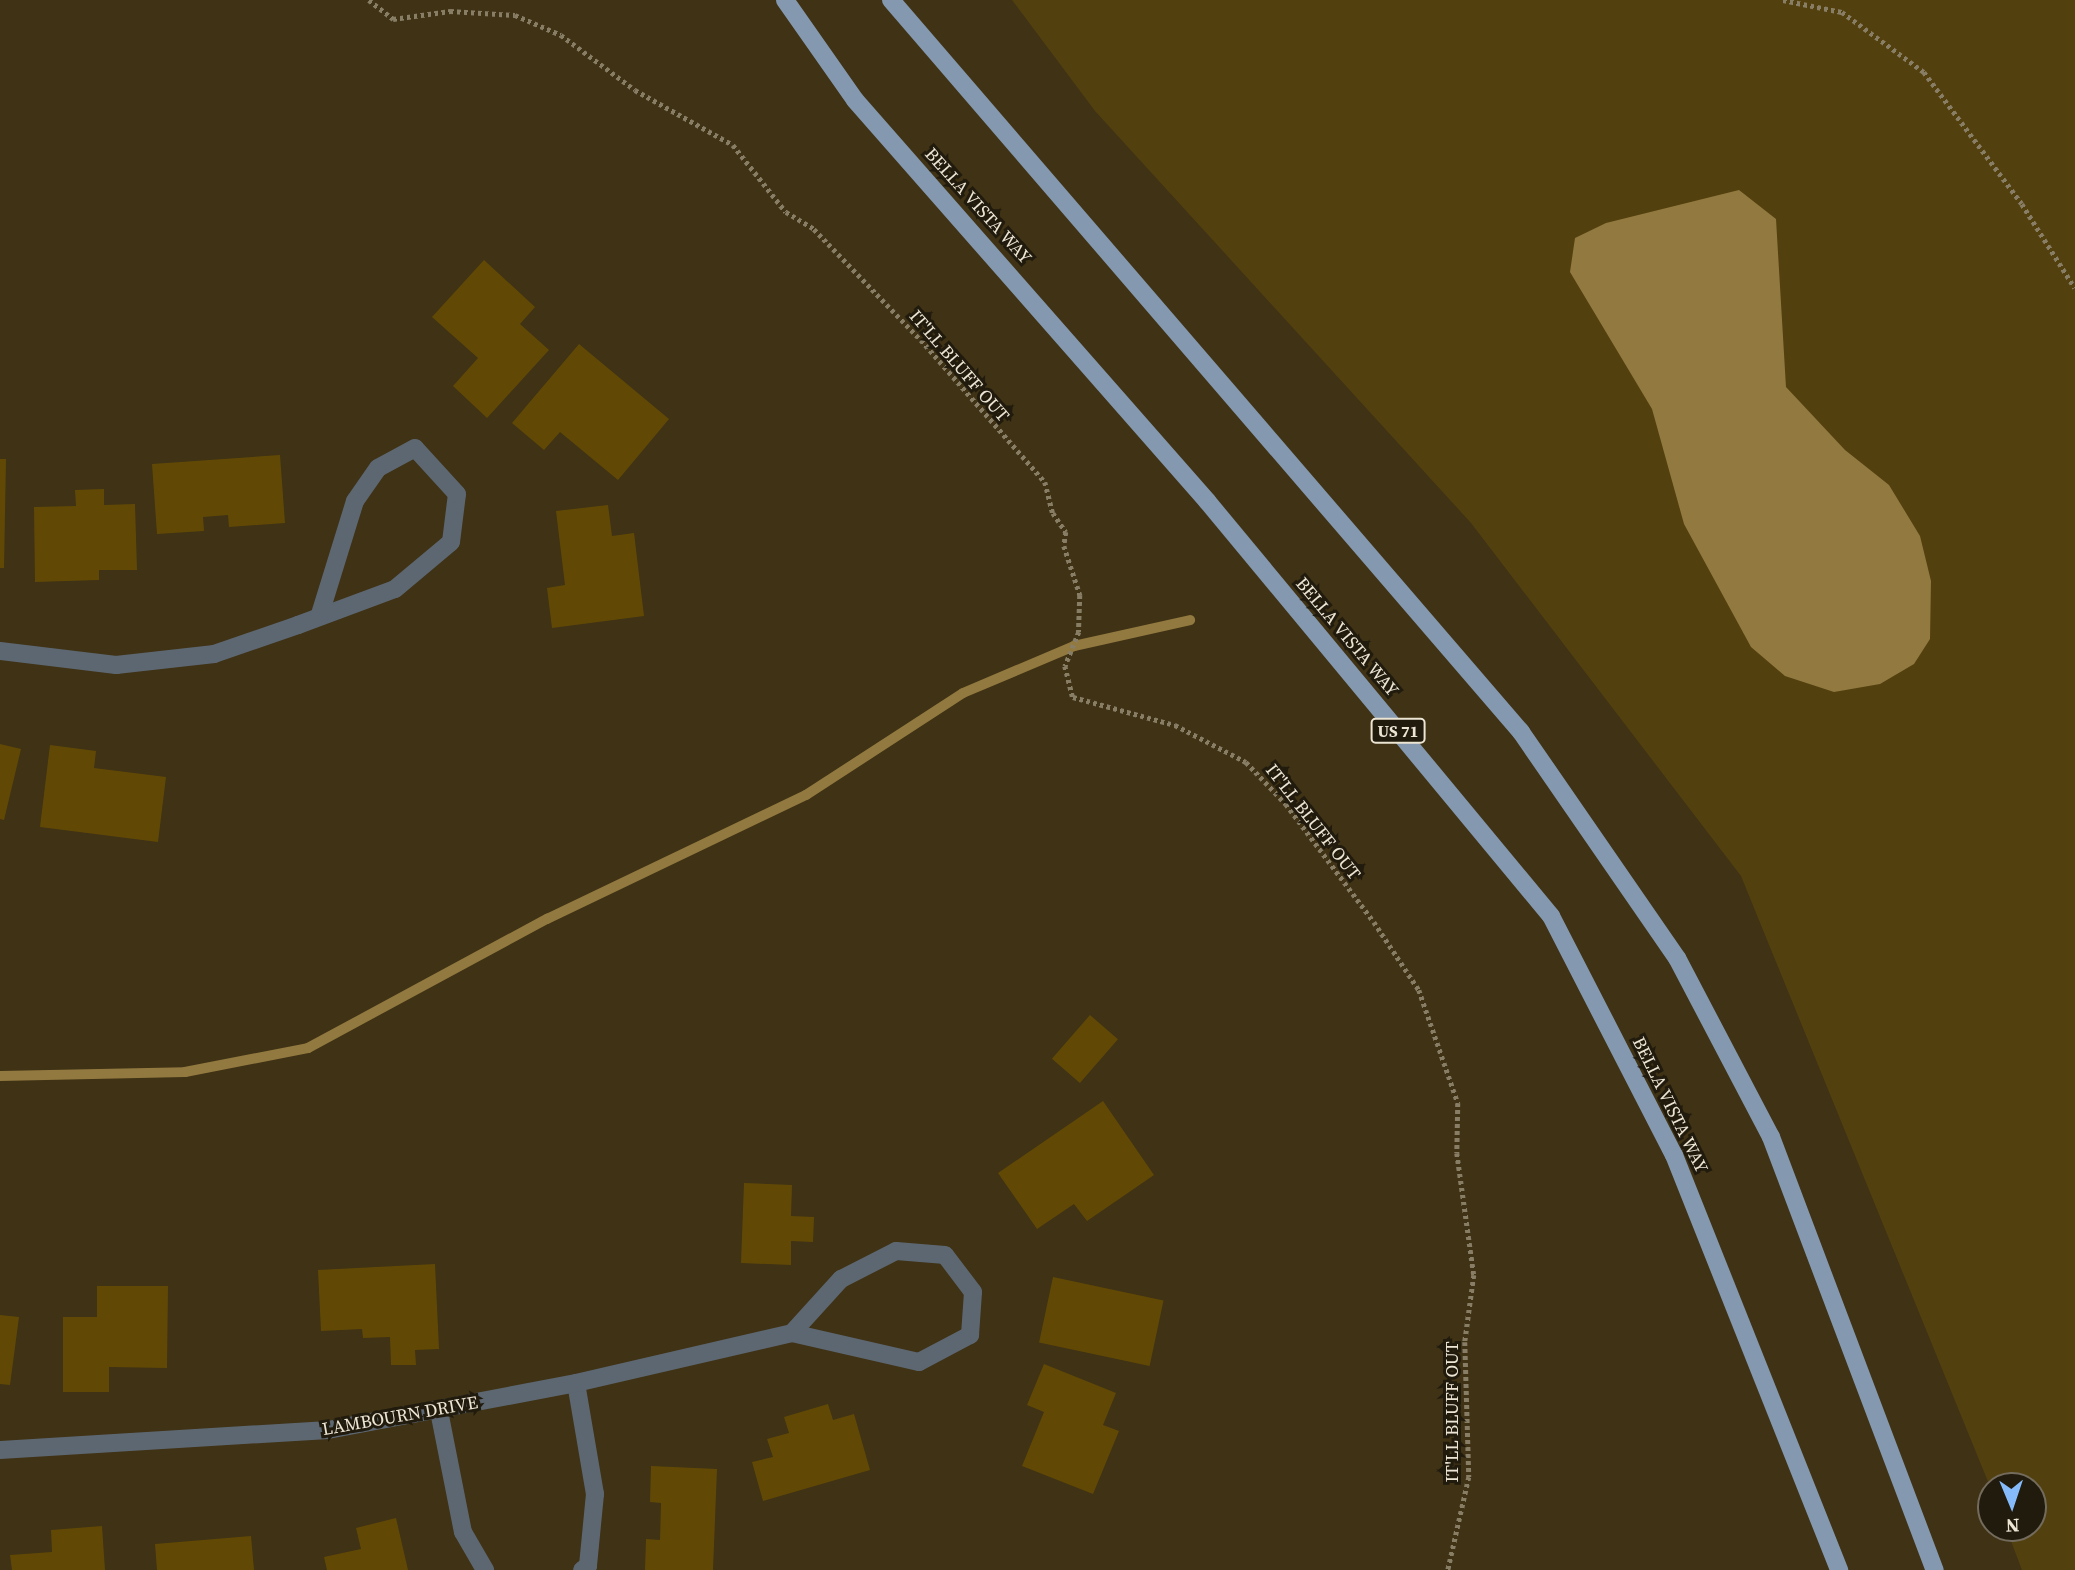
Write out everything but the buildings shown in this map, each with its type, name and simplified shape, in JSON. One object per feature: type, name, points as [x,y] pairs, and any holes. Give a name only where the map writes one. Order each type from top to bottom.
[{"type":"main road","name":"BELLA VISTA WAY","points":[[785,0],[855,100],[1207,501],[1551,916],[1674,1155],[1839,1570]]},
{"type":"main road","points":[[891,0],[1521,732],[1677,958],[1771,1137],[1935,1570]]},
{"type":"street","points":[[0,651],[116,665],[214,654],[319,617],[395,589],[451,542],[457,494],[415,448],[377,468],[355,501],[319,617]]},
{"type":"street","name":"LAMBOURN DRIVE","points":[[0,1450],[217,1439],[439,1411],[576,1383],[792,1333],[919,1362],[970,1335],[973,1292],[945,1255],[896,1251],[841,1279],[792,1333]]},
{"type":"street","points":[[576,1383],[595,1494],[588,1566],[582,1570]]},
{"type":"street","points":[[439,1411],[463,1532],[485,1570]]},
{"type":"path","name":"IT'LL BLUFF OUT","points":[[369,0],[393,19],[450,10],[515,15],[561,35],[635,90],[733,145],[786,212],[814,229],[921,340],[1045,482],[1053,513],[1066,532],[1064,546],[1080,595],[1079,632],[1065,666],[1073,697],[1175,725],[1247,762],[1286,804],[1374,922],[1419,990],[1458,1103],[1456,1144],[1474,1275],[1465,1342],[1469,1477],[1448,1570]]},
{"type":"path","points":[[1783,0],[1842,12],[1924,72],[2022,204],[2075,288]]},
{"type":"shaded area","points":[[1012,0],[2075,0],[2075,1570],[2022,1570],[2011,1542],[2047,1542],[2047,1472],[1984,1472],[1741,876],[1471,523],[1095,111]]},
{"type":"shaded area","points":[[1739,190],[1776,219],[1786,387],[1845,450],[1889,485],[1920,536],[1931,581],[1930,639],[1914,664],[1880,684],[1834,692],[1785,676],[1751,647],[1684,524],[1652,409],[1570,272],[1575,238],[1606,223]]},
{"type":"waterway","points":[[0,1076],[185,1072],[308,1048],[547,919],[806,795],[963,693],[1074,646],[1190,620]]}]
